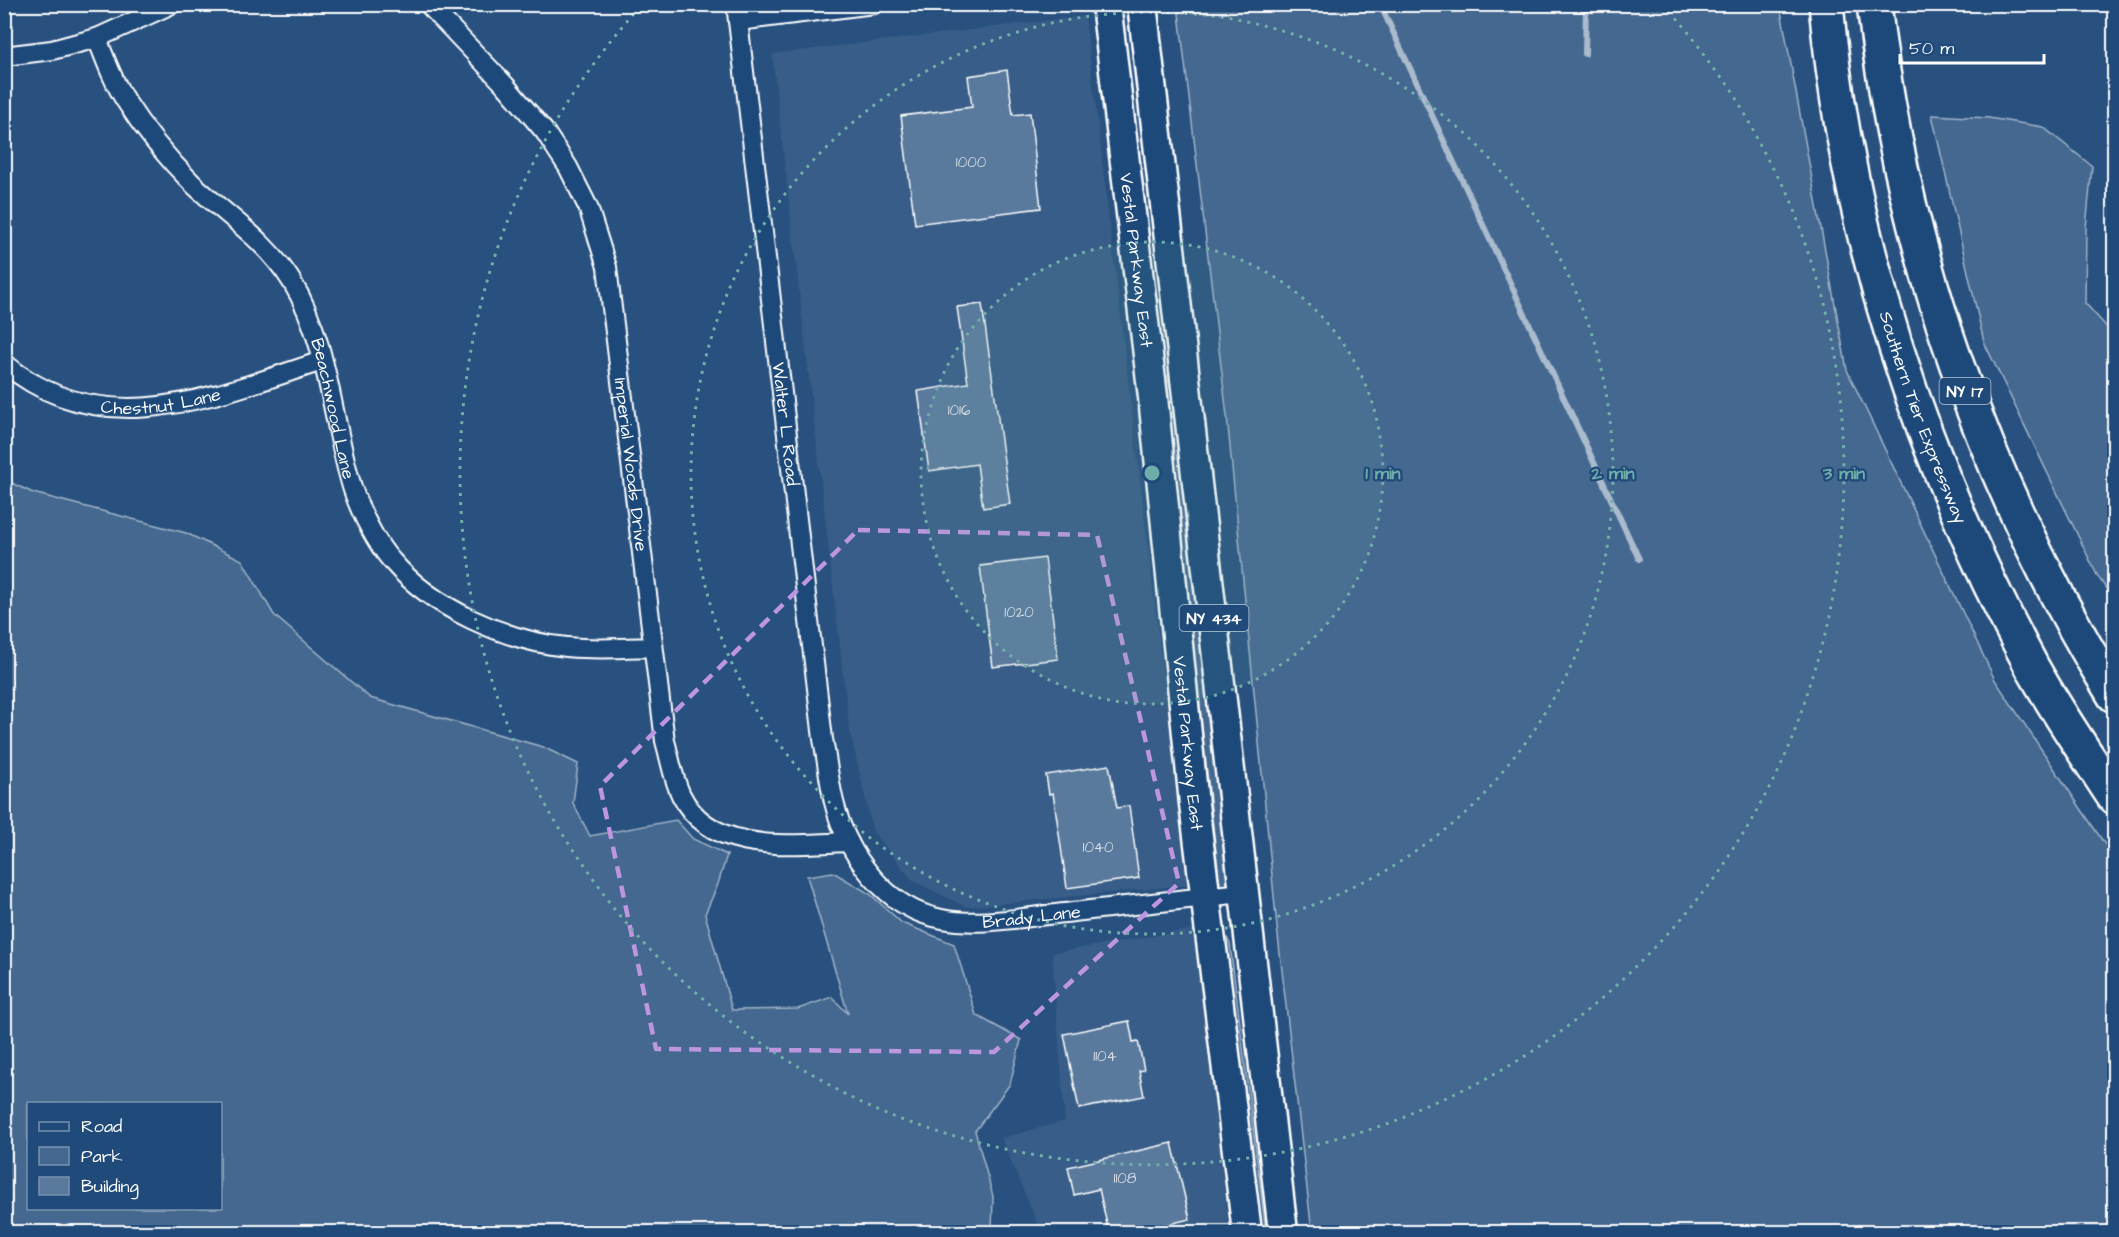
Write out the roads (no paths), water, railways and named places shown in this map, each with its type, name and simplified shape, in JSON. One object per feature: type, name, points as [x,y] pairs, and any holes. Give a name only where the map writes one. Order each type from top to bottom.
[{"type":"highway","name":"Southern Tier Expressway","points":[[1826,4],[1844,145],[1881,300],[1904,375],[1962,526],[2007,617],[2032,667],[2064,721],[2115,797]]},
{"type":"highway","name":"NY 17","points":[[1874,4],[1881,62],[1900,166],[1945,332],[1973,411],[2007,494],[2052,587],[2115,695]]},
{"type":"highway","points":[[1881,62],[1882,4]]},
{"type":"main road","name":"Vestal Parkway East","points":[[1106,4],[1153,397],[1194,804],[1246,1233]]},
{"type":"main road","name":"Vestal Parkway East","points":[[1142,4],[1283,1233]]},
{"type":"street","points":[[4,56],[52,50],[97,38],[172,4]]},
{"type":"street","name":"Imperial Woods Drive","points":[[428,4],[505,85],[545,132],[568,167],[588,207],[607,267],[665,741],[681,794],[693,811],[709,826],[723,835],[738,840],[790,845],[849,842]]},
{"type":"street","points":[[737,13],[874,4]]},
{"type":"street","name":"Walter L Road","points":[[737,13],[823,740],[835,804],[849,842]]},
{"type":"street","name":"Beachwood Lane","points":[[97,38],[125,100],[170,160],[195,185],[263,243],[291,280],[314,329],[354,491],[372,530],[390,560],[411,581],[480,624],[535,642],[566,647],[609,649],[653,647]]},
{"type":"street","name":"Chestnut Lane","points":[[4,363],[35,384],[58,395],[88,404],[131,409],[174,405],[206,397],[322,361]]},
{"type":"street","name":"Brady Lane","points":[[849,842],[874,880],[903,905],[923,915],[944,920],[1020,918],[1245,893]]},
{"type":"waterway","points":[[1380,4],[1639,559]]},
{"type":"waterway","points":[[1585,54],[1586,4]]}]
